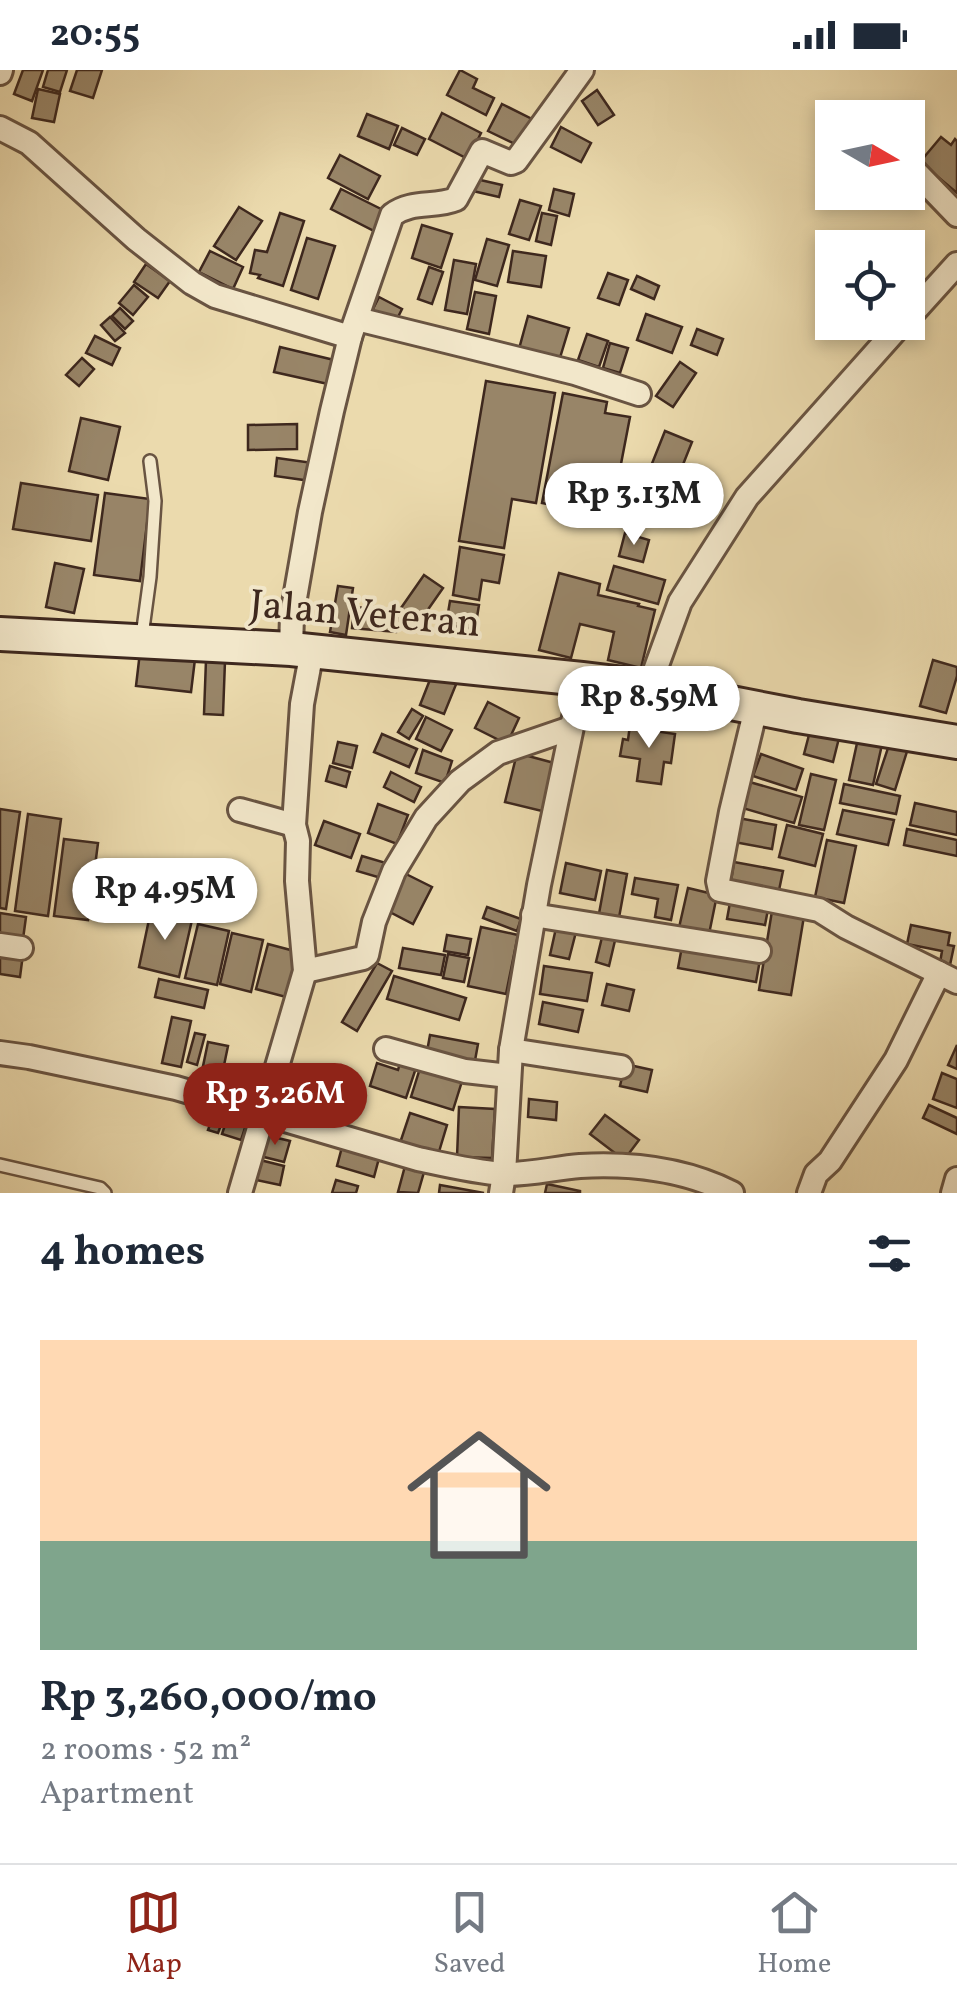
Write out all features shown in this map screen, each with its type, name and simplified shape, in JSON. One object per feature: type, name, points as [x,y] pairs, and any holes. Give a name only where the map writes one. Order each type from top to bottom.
[{"type":"main road","name":"Jalan Veteran","points":[[0,634],[301,650],[582,679],[649,687],[957,742]]},
{"type":"street","points":[[240,1193],[306,972],[294,825],[302,704],[301,650],[292,615],[310,512],[353,328],[392,215],[409,206],[456,199],[482,151],[516,161],[582,70]]},
{"type":"street","points":[[0,128],[29,143],[136,239],[215,296],[575,373],[639,394]]},
{"type":"street","points":[[925,182],[957,215]]},
{"type":"street","points":[[925,298],[957,264]]},
{"type":"street","points":[[649,687],[680,602],[748,497],[887,340]]},
{"type":"street","points":[[503,1183],[511,1050],[533,914],[582,679]]},
{"type":"street","points":[[756,708],[718,888],[819,910],[948,978],[830,1160],[819,1169],[809,1193]]},
{"type":"street","points":[[306,972],[367,955],[374,922],[394,871],[426,818],[460,781],[498,754],[572,728]]},
{"type":"street","points":[[240,810],[294,825]]},
{"type":"street","points":[[533,914],[759,951]]},
{"type":"street","points":[[386,1049],[465,1071],[510,1076]]},
{"type":"street","points":[[511,1050],[621,1067]]},
{"type":"street","points":[[0,1053],[176,1088],[503,1183],[582,1166],[643,1167],[710,1182],[732,1193]]},
{"type":"street","points":[[953,1193],[957,1179]]},
{"type":"lane","points":[[142,642],[155,501],[150,461]]},
{"type":"lane","points":[[0,1164],[100,1188],[105,1193]]},
{"type":"building","points":[[23,70],[43,70],[32,101],[14,94]]},
{"type":"building","points":[[48,70],[67,70],[60,92],[43,87]]},
{"type":"building","points":[[77,70],[102,70],[93,98],[70,91]]},
{"type":"building","points":[[460,70],[477,79],[473,88],[494,98],[486,115],[447,95]]},
{"type":"building","points":[[38,89],[60,94],[54,122],[32,118]]},
{"type":"building","points":[[597,90],[614,115],[598,125],[582,101]]},
{"type":"building","points":[[502,104],[536,121],[523,148],[488,131]]},
{"type":"building","points":[[442,113],[481,133],[468,159],[429,139]]},
{"type":"building","points":[[367,114],[398,126],[389,149],[358,136]]},
{"type":"building","points":[[561,127],[591,143],[581,162],[551,147]]},
{"type":"building","points":[[402,128],[425,139],[417,155],[394,145]]},
{"type":"building","points":[[941,137],[951,145],[957,141],[957,193],[925,166],[925,156]]},
{"type":"building","points":[[340,155],[380,176],[368,199],[328,178]]},
{"type":"building","points":[[476,179],[502,185],[499,197],[473,191]]},
{"type":"building","points":[[341,189],[389,213],[378,233],[331,209]]},
{"type":"building","points":[[554,189],[574,194],[569,216],[549,210]]},
{"type":"building","points":[[520,200],[541,206],[529,240],[509,234]]},
{"type":"building","points":[[239,207],[262,221],[236,260],[214,246]]},
{"type":"building","points":[[280,213],[304,221],[283,286],[250,273],[255,250],[267,252]]},
{"type":"building","points":[[542,213],[557,216],[551,245],[536,241]]},
{"type":"building","points":[[422,225],[452,234],[441,268],[412,258]]},
{"type":"building","points":[[307,238],[335,246],[318,299],[291,290]]},
{"type":"building","points":[[487,239],[509,245],[497,286],[475,280]]},
{"type":"building","points":[[210,251],[243,267],[233,289],[199,272]]},
{"type":"building","points":[[513,251],[546,256],[541,287],[508,282]]},
{"type":"building","points":[[454,260],[476,264],[467,314],[445,310]]},
{"type":"building","points":[[146,264],[170,281],[158,298],[134,282]]},
{"type":"building","points":[[429,267],[443,272],[432,304],[418,299]]},
{"type":"building","points":[[608,273],[628,280],[619,305],[598,298]]},
{"type":"building","points":[[637,276],[659,286],[654,299],[631,289]]},
{"type":"building","points":[[134,285],[148,297],[133,315],[119,303]]},
{"type":"building","points":[[475,292],[496,296],[489,334],[467,329]]},
{"type":"building","points":[[379,297],[402,309],[395,323],[372,311]]},
{"type":"building","points":[[120,308],[133,321],[125,329],[112,316]]},
{"type":"building","points":[[646,314],[682,327],[672,353],[637,340]]},
{"type":"building","points":[[528,316],[569,328],[559,361],[519,349]]},
{"type":"building","points":[[110,317],[125,333],[115,341],[101,325]]},
{"type":"building","points":[[697,329],[723,339],[717,355],[691,345]]},
{"type":"building","points":[[587,334],[608,341],[599,367],[578,360]]},
{"type":"building","points":[[95,336],[120,348],[112,365],[86,353]]},
{"type":"building","points":[[610,343],[628,348],[620,373],[603,368]]},
{"type":"building","points":[[280,347],[334,360],[328,384],[274,372]]},
{"type":"building","points":[[82,358],[94,369],[79,386],[66,375]]},
{"type":"building","points":[[680,362],[696,373],[673,407],[656,396]]},
{"type":"building","points":[[486,381],[555,393],[536,503],[512,499],[504,548],[459,541]]},
{"type":"building","points":[[563,393],[607,402],[605,413],[630,417],[611,516],[542,503]]},
{"type":"building","points":[[81,418],[120,427],[108,480],[69,471]]},
{"type":"building","points":[[297,424],[297,449],[248,450],[248,425]]},
{"type":"building","points":[[665,431],[692,442],[678,477],[651,466]]},
{"type":"building","points":[[277,458],[313,463],[311,481],[275,476]]},
{"type":"building","points":[[21,483],[98,495],[91,541],[13,529]]},
{"type":"building","points":[[105,493],[150,499],[140,581],[94,575]]},
{"type":"building","points":[[625,533],[649,540],[643,562],[619,556]]},
{"type":"building","points":[[460,547],[504,555],[499,583],[482,580],[479,600],[453,595]]},
{"type":"building","points":[[55,563],[84,569],[74,613],[46,607]]},
{"type":"building","points":[[614,566],[665,580],[658,604],[607,590]]},
{"type":"building","points":[[559,573],[600,584],[598,595],[655,610],[641,668],[608,660],[614,632],[580,624],[571,658],[539,650]]},
{"type":"building","points":[[424,575],[443,588],[420,621],[401,608]]},
{"type":"building","points":[[338,586],[353,588],[346,635],[330,632]]},
{"type":"building","points":[[450,601],[479,605],[475,629],[446,625]]},
{"type":"building","points":[[354,607],[398,611],[396,632],[352,628]]},
{"type":"building","points":[[140,652],[195,659],[191,692],[136,686]]},
{"type":"building","points":[[206,660],[225,661],[223,715],[204,714]]},
{"type":"building","points":[[933,660],[957,667],[946,713],[920,706]]},
{"type":"building","points":[[433,672],[457,682],[444,714],[420,705]]},
{"type":"building","points":[[488,702],[519,718],[507,744],[475,728]]},
{"type":"building","points":[[412,709],[423,716],[409,739],[398,732]]},
{"type":"building","points":[[426,717],[452,730],[441,751],[416,739]]},
{"type":"building","points":[[630,725],[662,726],[661,732],[675,734],[671,763],[664,762],[661,784],[637,781],[640,759],[620,756]]},
{"type":"building","points":[[810,731],[839,738],[833,762],[804,754]]},
{"type":"building","points":[[382,734],[417,749],[409,767],[374,752]]},
{"type":"building","points":[[859,734],[883,740],[873,785],[849,780]]},
{"type":"building","points":[[891,739],[909,745],[895,790],[876,784]]},
{"type":"building","points":[[338,742],[357,746],[352,768],[333,763]]},
{"type":"building","points":[[423,750],[452,761],[445,783],[416,773]]},
{"type":"building","points":[[517,753],[554,763],[542,811],[505,802]]},
{"type":"building","points":[[761,754],[803,769],[796,790],[753,776]]},
{"type":"building","points":[[330,766],[350,772],[346,787],[326,781]]},
{"type":"building","points":[[391,772],[421,787],[414,802],[384,787]]},
{"type":"building","points":[[811,774],[836,780],[824,830],[799,825]]},
{"type":"building","points":[[746,781],[802,797],[794,823],[739,807]]},
{"type":"building","points":[[844,784],[900,796],[896,814],[840,803]]},
{"type":"building","points":[[915,803],[957,812],[957,835],[910,825]]},
{"type":"building","points":[[378,804],[408,815],[397,844],[368,833]]},
{"type":"building","points":[[0,809],[20,812],[6,909],[0,908]]},
{"type":"building","points":[[843,810],[894,820],[888,845],[837,834]]},
{"type":"building","points":[[28,814],[61,819],[48,916],[15,911]]},
{"type":"building","points":[[738,818],[776,825],[772,849],[734,842]]},
{"type":"building","points":[[324,821],[360,834],[351,858],[315,845]]},
{"type":"building","points":[[787,825],[823,834],[815,866],[779,857]]},
{"type":"building","points":[[907,829],[957,840],[957,856],[904,845]]},
{"type":"building","points":[[64,839],[98,843],[88,920],[54,916]]},
{"type":"building","points":[[827,840],[856,846],[844,903],[815,897]]},
{"type":"building","points":[[362,856],[386,863],[381,878],[357,871]]},
{"type":"building","points":[[734,862],[783,871],[778,895],[730,887]]},
{"type":"building","points":[[566,863],[601,871],[595,900],[560,893]]},
{"type":"building","points":[[607,870],[627,874],[618,923],[598,919]]},
{"type":"building","points":[[402,872],[432,887],[413,924],[384,909]]},
{"type":"building","points":[[635,878],[678,885],[671,920],[655,917],[658,899],[632,894]]},
{"type":"building","points":[[688,888],[717,895],[708,939],[678,932]]},
{"type":"building","points":[[731,897],[769,904],[765,925],[727,919]]},
{"type":"building","points":[[773,905],[805,910],[791,995],[759,990]]},
{"type":"building","points":[[487,907],[521,919],[517,931],[483,918]]},
{"type":"building","points":[[151,910],[192,920],[179,977],[139,967]]},
{"type":"building","points":[[0,913],[26,917],[23,939],[0,936]]},
{"type":"building","points":[[198,924],[229,931],[217,985],[185,978]]},
{"type":"building","points":[[911,925],[950,933],[948,945],[954,946],[950,965],[940,963],[942,951],[907,944]]},
{"type":"building","points":[[481,927],[518,935],[506,994],[468,986]]},
{"type":"building","points":[[556,928],[576,932],[569,959],[550,955]]},
{"type":"building","points":[[604,929],[617,932],[609,966],[596,962]]},
{"type":"building","points":[[232,933],[263,940],[251,992],[220,984]]},
{"type":"building","points":[[447,935],[471,939],[468,955],[444,951]]},
{"type":"building","points":[[683,941],[761,954],[756,982],[678,968]]},
{"type":"building","points":[[268,944],[298,952],[286,997],[256,989]]},
{"type":"building","points":[[403,948],[445,955],[441,975],[399,968]]},
{"type":"building","points":[[0,951],[23,954],[20,977],[0,974]]},
{"type":"building","points":[[448,954],[469,958],[464,982],[443,978]]},
{"type":"building","points":[[377,963],[392,971],[357,1031],[342,1022]]},
{"type":"building","points":[[544,966],[592,973],[587,1001],[540,994]]},
{"type":"building","points":[[394,976],[466,998],[459,1020],[387,999]]},
{"type":"building","points":[[159,979],[208,990],[204,1008],[155,997]]},
{"type":"building","points":[[607,984],[634,990],[629,1011],[602,1005]]},
{"type":"building","points":[[543,1002],[583,1010],[578,1032],[539,1024]]},
{"type":"building","points":[[172,1017],[191,1021],[181,1067],[162,1063]]},
{"type":"building","points":[[195,1033],[205,1035],[197,1065],[187,1062]]},
{"type":"building","points":[[430,1035],[478,1044],[474,1066],[426,1057]]},
{"type":"building","points":[[208,1042],[228,1046],[222,1075],[202,1071]]},
{"type":"building","points":[[957,1045],[957,1069],[948,1065]]},
{"type":"building","points":[[402,1056],[418,1062],[406,1098],[370,1086],[377,1063],[398,1070]]},
{"type":"building","points":[[625,1064],[652,1070],[647,1092],[620,1086]]},
{"type":"building","points":[[421,1065],[463,1078],[453,1110],[411,1097]]},
{"type":"building","points":[[942,1073],[957,1079],[957,1108],[933,1099]]},
{"type":"building","points":[[529,1099],[557,1102],[556,1120],[528,1117]]},
{"type":"building","points":[[929,1105],[957,1118],[957,1134],[923,1118]]},
{"type":"building","points":[[459,1107],[495,1109],[492,1158],[457,1157]]},
{"type":"building","points":[[216,1109],[226,1112],[218,1133],[208,1130]]},
{"type":"building","points":[[229,1113],[248,1119],[241,1140],[222,1134]]},
{"type":"building","points":[[410,1113],[447,1125],[438,1155],[400,1143]]},
{"type":"building","points":[[605,1115],[639,1140],[624,1160],[590,1134]]},
{"type":"building","points":[[265,1135],[290,1141],[284,1162],[260,1156]]},
{"type":"building","points":[[342,1147],[379,1158],[374,1177],[337,1166]]},
{"type":"building","points":[[256,1159],[284,1166],[280,1185],[252,1179]]},
{"type":"building","points":[[405,1166],[424,1172],[418,1193],[398,1192]]},
{"type":"building","points":[[336,1180],[358,1186],[356,1193],[332,1193]]},
{"type":"building","points":[[547,1184],[580,1191],[580,1193],[545,1193]]},
{"type":"building","points":[[440,1185],[484,1193],[439,1193]]}]
